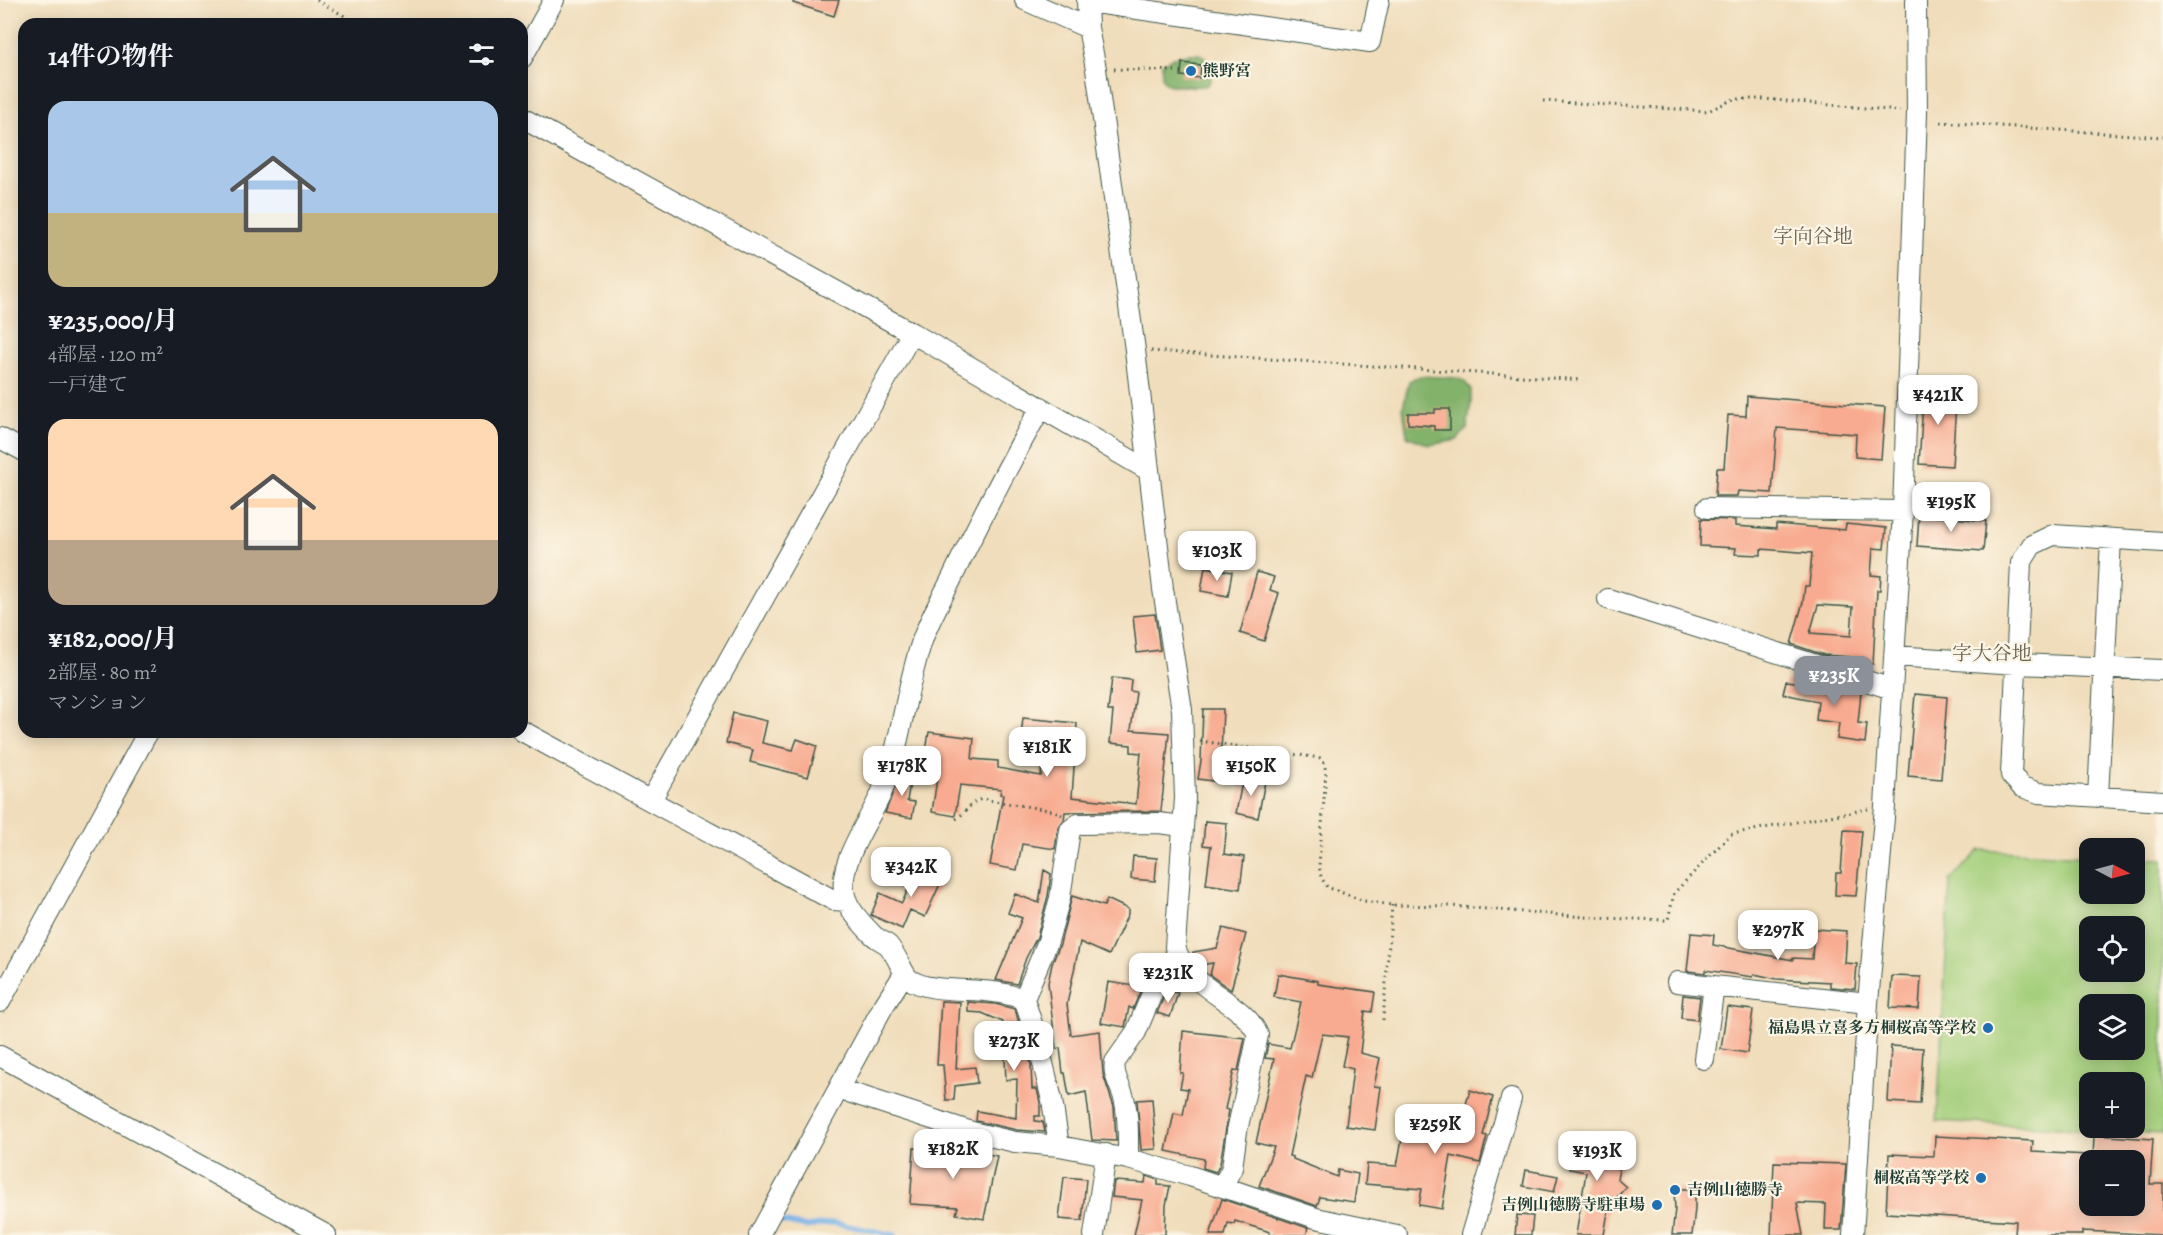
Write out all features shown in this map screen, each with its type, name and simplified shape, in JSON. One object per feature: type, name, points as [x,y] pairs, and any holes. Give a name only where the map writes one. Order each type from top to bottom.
[{"type":"street","points":[[528,47],[554,0]]},
{"type":"street","points":[[1025,0],[1089,28]]},
{"type":"street","points":[[1222,1186],[1232,1168],[1237,1131],[1258,1035],[1244,1016],[1215,995],[1185,968],[1175,947],[1185,798],[1182,710],[1148,470],[1135,350],[1089,28],[1088,1],[1370,42],[1379,0]]},
{"type":"street","points":[[1853,1235],[1904,511],[1917,112],[1916,0]]},
{"type":"street","points":[[528,121],[912,333],[1148,470]]},
{"type":"street","points":[[651,800],[912,333]]},
{"type":"street","points":[[1024,999],[994,992],[939,989],[910,980],[887,945],[873,936],[847,901],[843,890],[845,870],[881,794],[922,640],[996,488],[1041,407]]},
{"type":"street","points":[[0,438],[18,448]]},
{"type":"street","points":[[1707,508],[1904,511]]},
{"type":"street","points":[[2163,542],[2053,535],[2032,545],[2021,563],[2011,775],[2022,787],[2039,794],[2163,801]]},
{"type":"street","points":[[2098,797],[2111,539]]},
{"type":"street","points":[[1608,599],[1892,689]]},
{"type":"street","points":[[1894,656],[2163,670]]},
{"type":"street","points":[[528,734],[833,900],[847,901]]},
{"type":"street","points":[[0,1002],[145,738]]},
{"type":"street","points":[[1059,1146],[1044,1070],[1024,999],[1048,941],[1064,877],[1070,830],[1075,825],[1159,823],[1182,826]]},
{"type":"street","points":[[1128,1159],[1128,1125],[1124,1098],[1115,1074],[1115,1062],[1136,1032],[1156,984],[1179,959]]},
{"type":"street","points":[[759,1235],[883,1007],[904,974]]},
{"type":"street","points":[[1677,982],[1868,1003]]},
{"type":"street","points":[[1704,1059],[1714,986]]},
{"type":"street","points":[[0,1056],[327,1235]]},
{"type":"street","points":[[840,1089],[972,1132],[1015,1142],[1059,1146],[1128,1159],[1222,1186],[1242,1195],[1316,1218],[1397,1235]]},
{"type":"street","points":[[1472,1235],[1511,1099]]},
{"type":"street","points":[[1094,1235],[1106,1154]]},
{"type":"path","points":[[317,0],[348,18]]},
{"type":"path","points":[[1096,69],[1175,71]]},
{"type":"path","points":[[1543,101],[1708,111],[1734,99],[1763,99],[1917,112]]},
{"type":"path","points":[[1941,122],[2163,137]]},
{"type":"path","points":[[1135,350],[1581,380]]},
{"type":"path","points":[[1184,738],[1320,758],[1326,772],[1318,865],[1321,877],[1327,887],[1352,897],[1392,905],[1450,906],[1597,918],[1668,920],[1674,892],[1731,834],[1885,806]]},
{"type":"path","points":[[956,819],[965,813],[972,802],[982,799],[1055,811],[1069,818],[1075,825]]},
{"type":"path","points":[[1383,1020],[1392,905]]},
{"type":"green space","points":[[1187,54],[1199,54],[1205,58],[1211,79],[1208,85],[1177,86],[1165,82],[1162,75],[1162,63]]},
{"type":"green space","points":[[1420,376],[1458,378],[1465,382],[1471,390],[1467,429],[1457,440],[1429,445],[1407,436],[1403,407],[1409,381]]},
{"type":"green space","points":[[1980,850],[2079,855],[2079,904],[2145,904],[2145,858],[2163,859],[2163,1134],[2145,1133],[2145,1072],[2079,1072],[2079,1129],[1937,1121],[1950,880]]},
{"type":"building","points":[[794,0],[839,0],[834,16],[793,3]]},
{"type":"building","name":"熊野宮","points":[[1182,63],[1201,65],[1200,78],[1181,76]]},
{"type":"building","points":[[1924,386],[1957,388],[1952,466],[1919,464]]},
{"type":"building","points":[[1747,396],[1885,407],[1881,459],[1855,457],[1856,434],[1777,428],[1772,493],[1738,491],[1737,496],[1715,496],[1717,468],[1724,468],[1728,415],[1746,416]]},
{"type":"building","points":[[1435,409],[1450,409],[1450,430],[1434,430],[1434,426],[1408,424],[1408,413],[1435,413]]},
{"type":"building","points":[[1919,515],[1986,521],[1983,551],[1917,546]]},
{"type":"building","points":[[1701,519],[1735,520],[1735,526],[1776,529],[1776,524],[1845,530],[1846,524],[1886,528],[1884,549],[1873,548],[1871,575],[1881,576],[1880,590],[1877,590],[1873,664],[1849,663],[1850,657],[1824,655],[1791,644],[1803,602],[1805,586],[1809,586],[1812,553],[1761,549],[1761,555],[1735,554],[1736,548],[1700,546]],"holes":[[[1818,605],[1853,607],[1851,636],[1810,633]]]},
{"type":"building","points":[[1205,567],[1232,572],[1228,596],[1201,591]]},
{"type":"building","points":[[1257,572],[1274,577],[1270,590],[1279,593],[1264,641],[1240,633]]},
{"type":"building","points":[[1155,614],[1160,650],[1137,653],[1133,616]]},
{"type":"building","points":[[1112,678],[1131,680],[1130,691],[1136,692],[1131,730],[1169,733],[1161,811],[1065,812],[1064,820],[1058,828],[1055,849],[1022,844],[1017,870],[990,865],[1003,795],[1000,794],[1001,789],[960,785],[955,816],[932,812],[941,753],[926,751],[929,732],[974,738],[972,759],[998,761],[998,768],[1041,776],[1044,739],[1021,737],[1023,718],[1077,723],[1072,797],[1136,804],[1141,753],[1131,752],[1131,745],[1110,743],[1113,711],[1108,711]]},
{"type":"building","points":[[1786,681],[1850,688],[1861,692],[1858,723],[1867,724],[1865,743],[1837,739],[1839,723],[1816,720],[1818,701],[1783,694]]},
{"type":"building","points":[[1915,694],[1947,697],[1941,779],[1908,776]]},
{"type":"building","points":[[1203,709],[1223,709],[1221,754],[1239,757],[1235,784],[1198,779]]},
{"type":"building","points":[[733,713],[767,721],[762,743],[793,750],[797,739],[817,746],[808,777],[750,762],[753,750],[726,743]]},
{"type":"building","points":[[902,769],[912,771],[907,801],[915,802],[912,818],[885,813]]},
{"type":"building","points":[[1243,777],[1265,781],[1258,818],[1236,813]]},
{"type":"building","points":[[1205,821],[1227,823],[1224,854],[1244,857],[1240,889],[1206,884],[1211,846],[1203,845]]},
{"type":"building","points":[[1844,830],[1862,831],[1856,896],[1835,895],[1836,873],[1841,873]]},
{"type":"building","points":[[1133,856],[1157,858],[1155,881],[1131,879]]},
{"type":"building","points":[[920,862],[945,873],[925,917],[910,910],[902,929],[871,915],[880,893],[902,903]]},
{"type":"building","points":[[1044,870],[1051,874],[1048,896],[1037,937],[1026,958],[1017,984],[996,980],[1022,918],[1008,913],[1015,894],[1039,903]]},
{"type":"building","points":[[1072,896],[1104,906],[1107,899],[1128,909],[1128,914],[1109,955],[1080,942],[1067,1004],[1071,1035],[1100,1031],[1103,1074],[1114,1107],[1116,1141],[1092,1140],[1086,1092],[1069,1096],[1060,1048],[1056,1049],[1048,983]]},
{"type":"building","points":[[1223,928],[1246,934],[1231,990],[1210,975],[1213,963],[1200,965],[1194,958],[1193,952],[1217,948]]},
{"type":"building","points":[[1814,929],[1847,931],[1845,963],[1857,964],[1855,989],[1830,987],[1830,982],[1777,979],[1754,974],[1753,977],[1705,970],[1705,973],[1687,971],[1691,933],[1714,935],[1713,945],[1793,960],[1793,958],[1812,959]]},
{"type":"building","points":[[1278,974],[1318,981],[1318,984],[1375,992],[1372,1012],[1365,1011],[1360,1053],[1380,1058],[1374,1086],[1381,1087],[1375,1130],[1346,1126],[1353,1069],[1342,1066],[1348,1037],[1322,1034],[1312,1078],[1306,1076],[1289,1156],[1337,1177],[1338,1170],[1358,1174],[1354,1202],[1320,1197],[1317,1206],[1259,1186],[1274,1147],[1256,1143],[1274,1059],[1265,1058],[1268,1044],[1290,1048],[1301,1002],[1274,997]]},
{"type":"building","points":[[1892,976],[1921,977],[1919,1009],[1890,1008]]},
{"type":"building","points":[[1108,982],[1142,987],[1133,1009],[1129,1007],[1125,1027],[1101,1023]]},
{"type":"building","points":[[1166,991],[1178,993],[1170,1017],[1157,1013]]},
{"type":"building","points":[[1683,995],[1700,997],[1697,1020],[1681,1018]]},
{"type":"building","points":[[941,1001],[960,1002],[956,1069],[975,1067],[977,1083],[955,1086],[954,1100],[946,1100],[943,1065],[937,1065]]},
{"type":"building","points":[[968,1002],[995,1004],[1015,1009],[1031,1064],[1032,1089],[1037,1089],[1040,1102],[1040,1116],[1035,1116],[1035,1121],[1043,1122],[1045,1132],[1017,1130],[976,1121],[977,1111],[1016,1118],[1017,1079],[1006,1080],[1003,1022],[982,1013],[968,1012]]},
{"type":"building","points":[[1727,1007],[1753,1010],[1747,1053],[1721,1049]]},
{"type":"building","points":[[1183,1031],[1245,1038],[1238,1071],[1234,1070],[1225,1109],[1229,1110],[1220,1164],[1216,1172],[1203,1168],[1204,1159],[1166,1151],[1174,1113],[1183,1115],[1188,1089],[1180,1088],[1183,1073],[1180,1073]]},
{"type":"building","points":[[1891,1046],[1923,1048],[1920,1104],[1888,1102]]},
{"type":"building","points":[[1470,1090],[1493,1097],[1483,1135],[1487,1136],[1480,1163],[1451,1156],[1442,1209],[1419,1205],[1422,1189],[1365,1184],[1367,1164],[1397,1166],[1404,1128],[1456,1140]]},
{"type":"building","points":[[1152,1099],[1156,1149],[1141,1150],[1137,1100]]},
{"type":"building","points":[[1935,1136],[2033,1141],[2032,1152],[2079,1155],[2079,1216],[2145,1216],[2145,1150],[2093,1150],[2094,1138],[2153,1139],[2150,1184],[2163,1184],[2163,1235],[2082,1231],[2082,1235],[2015,1235],[2016,1221],[1886,1213],[1889,1154],[1934,1156]]},
{"type":"building","points":[[1574,1137],[1624,1146],[1617,1179],[1626,1187],[1609,1206],[1604,1235],[1576,1235],[1586,1172],[1569,1169]]},
{"type":"building","points":[[914,1148],[968,1153],[975,1151],[997,1156],[984,1219],[956,1214],[958,1207],[910,1204]]},
{"type":"building","points":[[1774,1162],[1846,1164],[1841,1230],[1825,1230],[1826,1204],[1797,1203],[1803,1235],[1771,1235]]},
{"type":"building","points":[[1526,1170],[1558,1176],[1554,1192],[1523,1186]]},
{"type":"building","points":[[1146,1176],[1158,1180],[1158,1185],[1170,1186],[1166,1205],[1165,1235],[1134,1235],[1142,1200],[1112,1197],[1114,1181],[1145,1183]]},
{"type":"building","points":[[1064,1177],[1086,1179],[1082,1221],[1059,1219]]},
{"type":"building","points":[[1674,1189],[1695,1189],[1692,1235],[1672,1235],[1675,1209]]},
{"type":"building","points":[[1222,1199],[1308,1228],[1306,1235],[1269,1235],[1270,1232],[1235,1221],[1234,1224],[1228,1223],[1225,1235],[1210,1235]]},
{"type":"building","points":[[1517,1215],[1533,1216],[1531,1235],[1515,1235]]},
{"type":"waterway","points":[[774,1220],[806,1227],[834,1223],[895,1235]]},
{"type":"place","name":"熊野宮","points":[[1191,71]]},
{"type":"place","name":"福島県立喜多方桐桜高等学校","points":[[1988,1028]]},
{"type":"place","name":"桐桜高等学校","points":[[1981,1178]]},
{"type":"place","name":"吉例山徳勝寺","points":[[1675,1190]]},
{"type":"place","name":"吉例山徳勝寺駐車場","points":[[1657,1205]]},
{"type":"district","name":"字向谷地","points":[[1813,236]]},
{"type":"district","name":"字大谷地","points":[[1992,653]]}]
